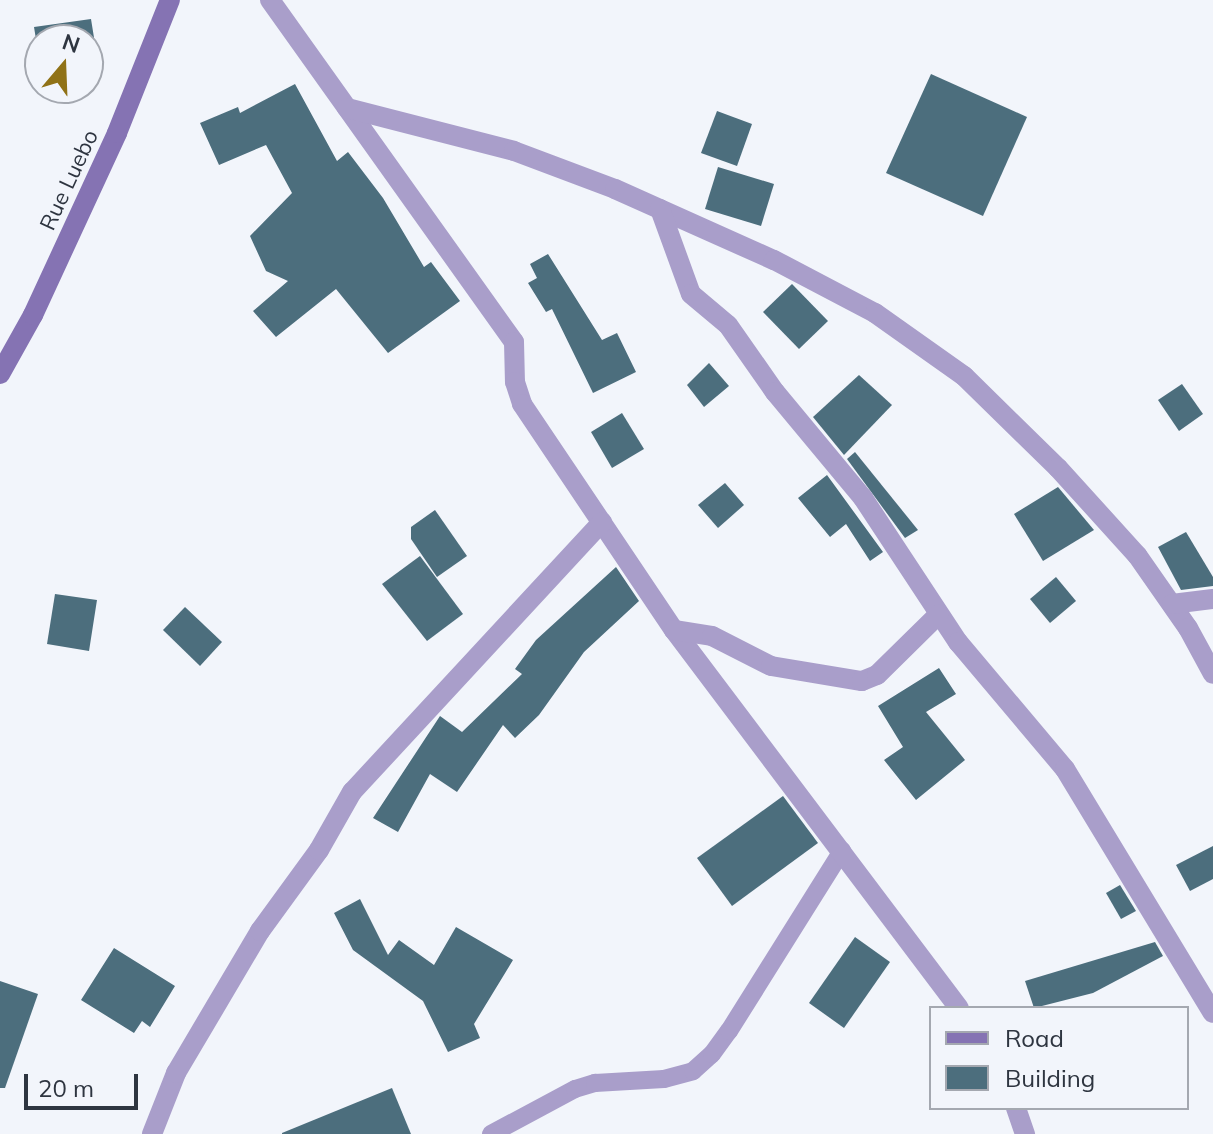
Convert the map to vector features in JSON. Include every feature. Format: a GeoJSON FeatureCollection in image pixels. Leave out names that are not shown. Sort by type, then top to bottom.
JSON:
{"type":"FeatureCollection","features":[{"type":"Feature","properties":{"kind":"street","name":"Rue Luebo"},"geometry":{"type":"LineString","coordinates":[[0,374],[33,315],[117,133],[170,0]]}},
{"type":"Feature","properties":{"kind":"street"},"geometry":{"type":"LineString","coordinates":[[270,0],[514,342],[515,382],[522,404],[674,630],[958,1006]]}},
{"type":"Feature","properties":{"kind":"street"},"geometry":{"type":"LineString","coordinates":[[347,108],[514,151],[660,209],[774,260],[875,313],[964,376],[1058,468],[1137,555],[1172,604],[1213,674]]}},
{"type":"Feature","properties":{"kind":"street"},"geometry":{"type":"LineString","coordinates":[[660,209],[691,294],[728,325],[775,392],[857,490],[904,556],[938,615],[1086,799],[1213,1013]]}},
{"type":"Feature","properties":{"kind":"street"},"geometry":{"type":"LineString","coordinates":[[152,1134],[176,1073],[260,931],[319,850],[352,792],[602,522]]}},
{"type":"Feature","properties":{"kind":"street"},"geometry":{"type":"LineString","coordinates":[[1172,604],[1213,599]]}},
{"type":"Feature","properties":{"kind":"street"},"geometry":{"type":"LineString","coordinates":[[674,630],[712,636],[771,666],[862,681],[877,675],[938,615]]}},
{"type":"Feature","properties":{"kind":"street"},"geometry":{"type":"LineString","coordinates":[[1017,1110],[1025,1134]]}},
{"type":"Feature","properties":{"kind":"lane"},"geometry":{"type":"LineString","coordinates":[[491,1134],[575,1089],[595,1083],[664,1079],[693,1071],[712,1054],[729,1031],[842,851]]}},
{"type":"Feature","properties":{"kind":"building"},"geometry":{"type":"Polygon","coordinates":[[[91,19],[92,24],[55,24],[91,19]]]}},
{"type":"Feature","properties":{"kind":"building"},"geometry":{"type":"Polygon","coordinates":[[[931,74],[1027,117],[983,216],[886,173],[931,74]]]}},
{"type":"Feature","properties":{"kind":"building"},"geometry":{"type":"Polygon","coordinates":[[[295,84],[337,161],[348,152],[383,198],[424,267],[431,262],[460,301],[388,353],[336,289],[276,337],[253,311],[288,281],[266,271],[250,236],[292,193],[266,145],[219,165],[200,123],[238,107],[240,113],[295,84]]]}},
{"type":"Feature","properties":{"kind":"building"},"geometry":{"type":"Polygon","coordinates":[[[717,111],[752,124],[737,166],[701,153],[717,111]]]}},
{"type":"Feature","properties":{"kind":"building"},"geometry":{"type":"Polygon","coordinates":[[[718,167],[774,184],[761,226],[705,209],[718,167]]]}},
{"type":"Feature","properties":{"kind":"building"},"geometry":{"type":"Polygon","coordinates":[[[548,254],[602,340],[617,333],[636,372],[593,393],[552,309],[546,312],[528,283],[537,278],[530,264],[548,254]]]}},
{"type":"Feature","properties":{"kind":"building"},"geometry":{"type":"Polygon","coordinates":[[[792,284],[828,321],[799,349],[763,312],[792,284]]]}},
{"type":"Feature","properties":{"kind":"building"},"geometry":{"type":"Polygon","coordinates":[[[709,363],[729,386],[704,407],[687,385],[709,363]]]}},
{"type":"Feature","properties":{"kind":"building"},"geometry":{"type":"Polygon","coordinates":[[[859,375],[892,405],[844,455],[813,417],[859,375]]]}},
{"type":"Feature","properties":{"kind":"building"},"geometry":{"type":"Polygon","coordinates":[[[1182,384],[1203,414],[1179,431],[1158,400],[1182,384]]]}},
{"type":"Feature","properties":{"kind":"building"},"geometry":{"type":"Polygon","coordinates":[[[622,413],[644,449],[612,468],[591,432],[622,413]]]}},
{"type":"Feature","properties":{"kind":"building"},"geometry":{"type":"Polygon","coordinates":[[[855,452],[918,530],[905,538],[847,459],[855,452]]]}},
{"type":"Feature","properties":{"kind":"building"},"geometry":{"type":"Polygon","coordinates":[[[827,475],[883,552],[870,561],[846,524],[830,537],[798,498],[827,475]]]}},
{"type":"Feature","properties":{"kind":"building"},"geometry":{"type":"Polygon","coordinates":[[[725,483],[744,505],[718,528],[698,505],[725,483]]]}},
{"type":"Feature","properties":{"kind":"building"},"geometry":{"type":"Polygon","coordinates":[[[1058,487],[1094,530],[1043,561],[1014,514],[1058,487]]]}},
{"type":"Feature","properties":{"kind":"building"},"geometry":{"type":"Polygon","coordinates":[[[435,510],[467,556],[437,577],[411,539],[411,527],[435,510]]]}},
{"type":"Feature","properties":{"kind":"building"},"geometry":{"type":"Polygon","coordinates":[[[1186,532],[1213,577],[1213,586],[1181,590],[1158,547],[1186,532]]]}},
{"type":"Feature","properties":{"kind":"building"},"geometry":{"type":"Polygon","coordinates":[[[420,556],[463,614],[427,641],[382,584],[420,556]]]}},
{"type":"Feature","properties":{"kind":"building"},"geometry":{"type":"Polygon","coordinates":[[[616,567],[639,601],[584,652],[539,715],[515,738],[503,725],[457,792],[430,774],[398,832],[373,818],[440,716],[462,732],[522,674],[515,669],[536,640],[616,567]]]}},
{"type":"Feature","properties":{"kind":"building"},"geometry":{"type":"Polygon","coordinates":[[[1056,577],[1076,601],[1050,623],[1030,599],[1056,577]]]}},
{"type":"Feature","properties":{"kind":"building"},"geometry":{"type":"Polygon","coordinates":[[[55,594],[97,600],[89,651],[47,644],[55,594]]]}},
{"type":"Feature","properties":{"kind":"building"},"geometry":{"type":"Polygon","coordinates":[[[185,607],[222,642],[200,666],[163,630],[185,607]]]}},
{"type":"Feature","properties":{"kind":"building"},"geometry":{"type":"Polygon","coordinates":[[[939,668],[956,694],[926,712],[965,760],[916,800],[884,760],[903,747],[878,706],[939,668]]]}},
{"type":"Feature","properties":{"kind":"building"},"geometry":{"type":"Polygon","coordinates":[[[783,796],[818,843],[732,906],[697,858],[783,796]]]}},
{"type":"Feature","properties":{"kind":"building"},"geometry":{"type":"Polygon","coordinates":[[[1213,846],[1213,879],[1190,891],[1176,865],[1213,846]]]}},
{"type":"Feature","properties":{"kind":"building"},"geometry":{"type":"Polygon","coordinates":[[[1120,885],[1136,911],[1121,919],[1106,893],[1120,885]]]}},
{"type":"Feature","properties":{"kind":"building"},"geometry":{"type":"Polygon","coordinates":[[[360,899],[388,955],[399,940],[434,965],[456,927],[513,960],[474,1024],[480,1038],[448,1052],[423,1001],[353,950],[334,913],[360,899]]]}},
{"type":"Feature","properties":{"kind":"building"},"geometry":{"type":"Polygon","coordinates":[[[855,937],[890,962],[844,1028],[809,1003],[855,937]]]}},
{"type":"Feature","properties":{"kind":"building"},"geometry":{"type":"Polygon","coordinates":[[[1155,942],[1163,956],[1093,993],[1042,1006],[1033,1006],[1025,981],[1155,942]]]}},
{"type":"Feature","properties":{"kind":"building"},"geometry":{"type":"Polygon","coordinates":[[[114,948],[175,986],[150,1027],[142,1021],[134,1033],[81,1000],[114,948]]]}},
{"type":"Feature","properties":{"kind":"building"},"geometry":{"type":"Polygon","coordinates":[[[0,981],[38,994],[5,1088],[0,1088],[0,981]]]}},
{"type":"Feature","properties":{"kind":"building"},"geometry":{"type":"Polygon","coordinates":[[[392,1088],[411,1134],[282,1134],[282,1133],[392,1088]]]}}]}
